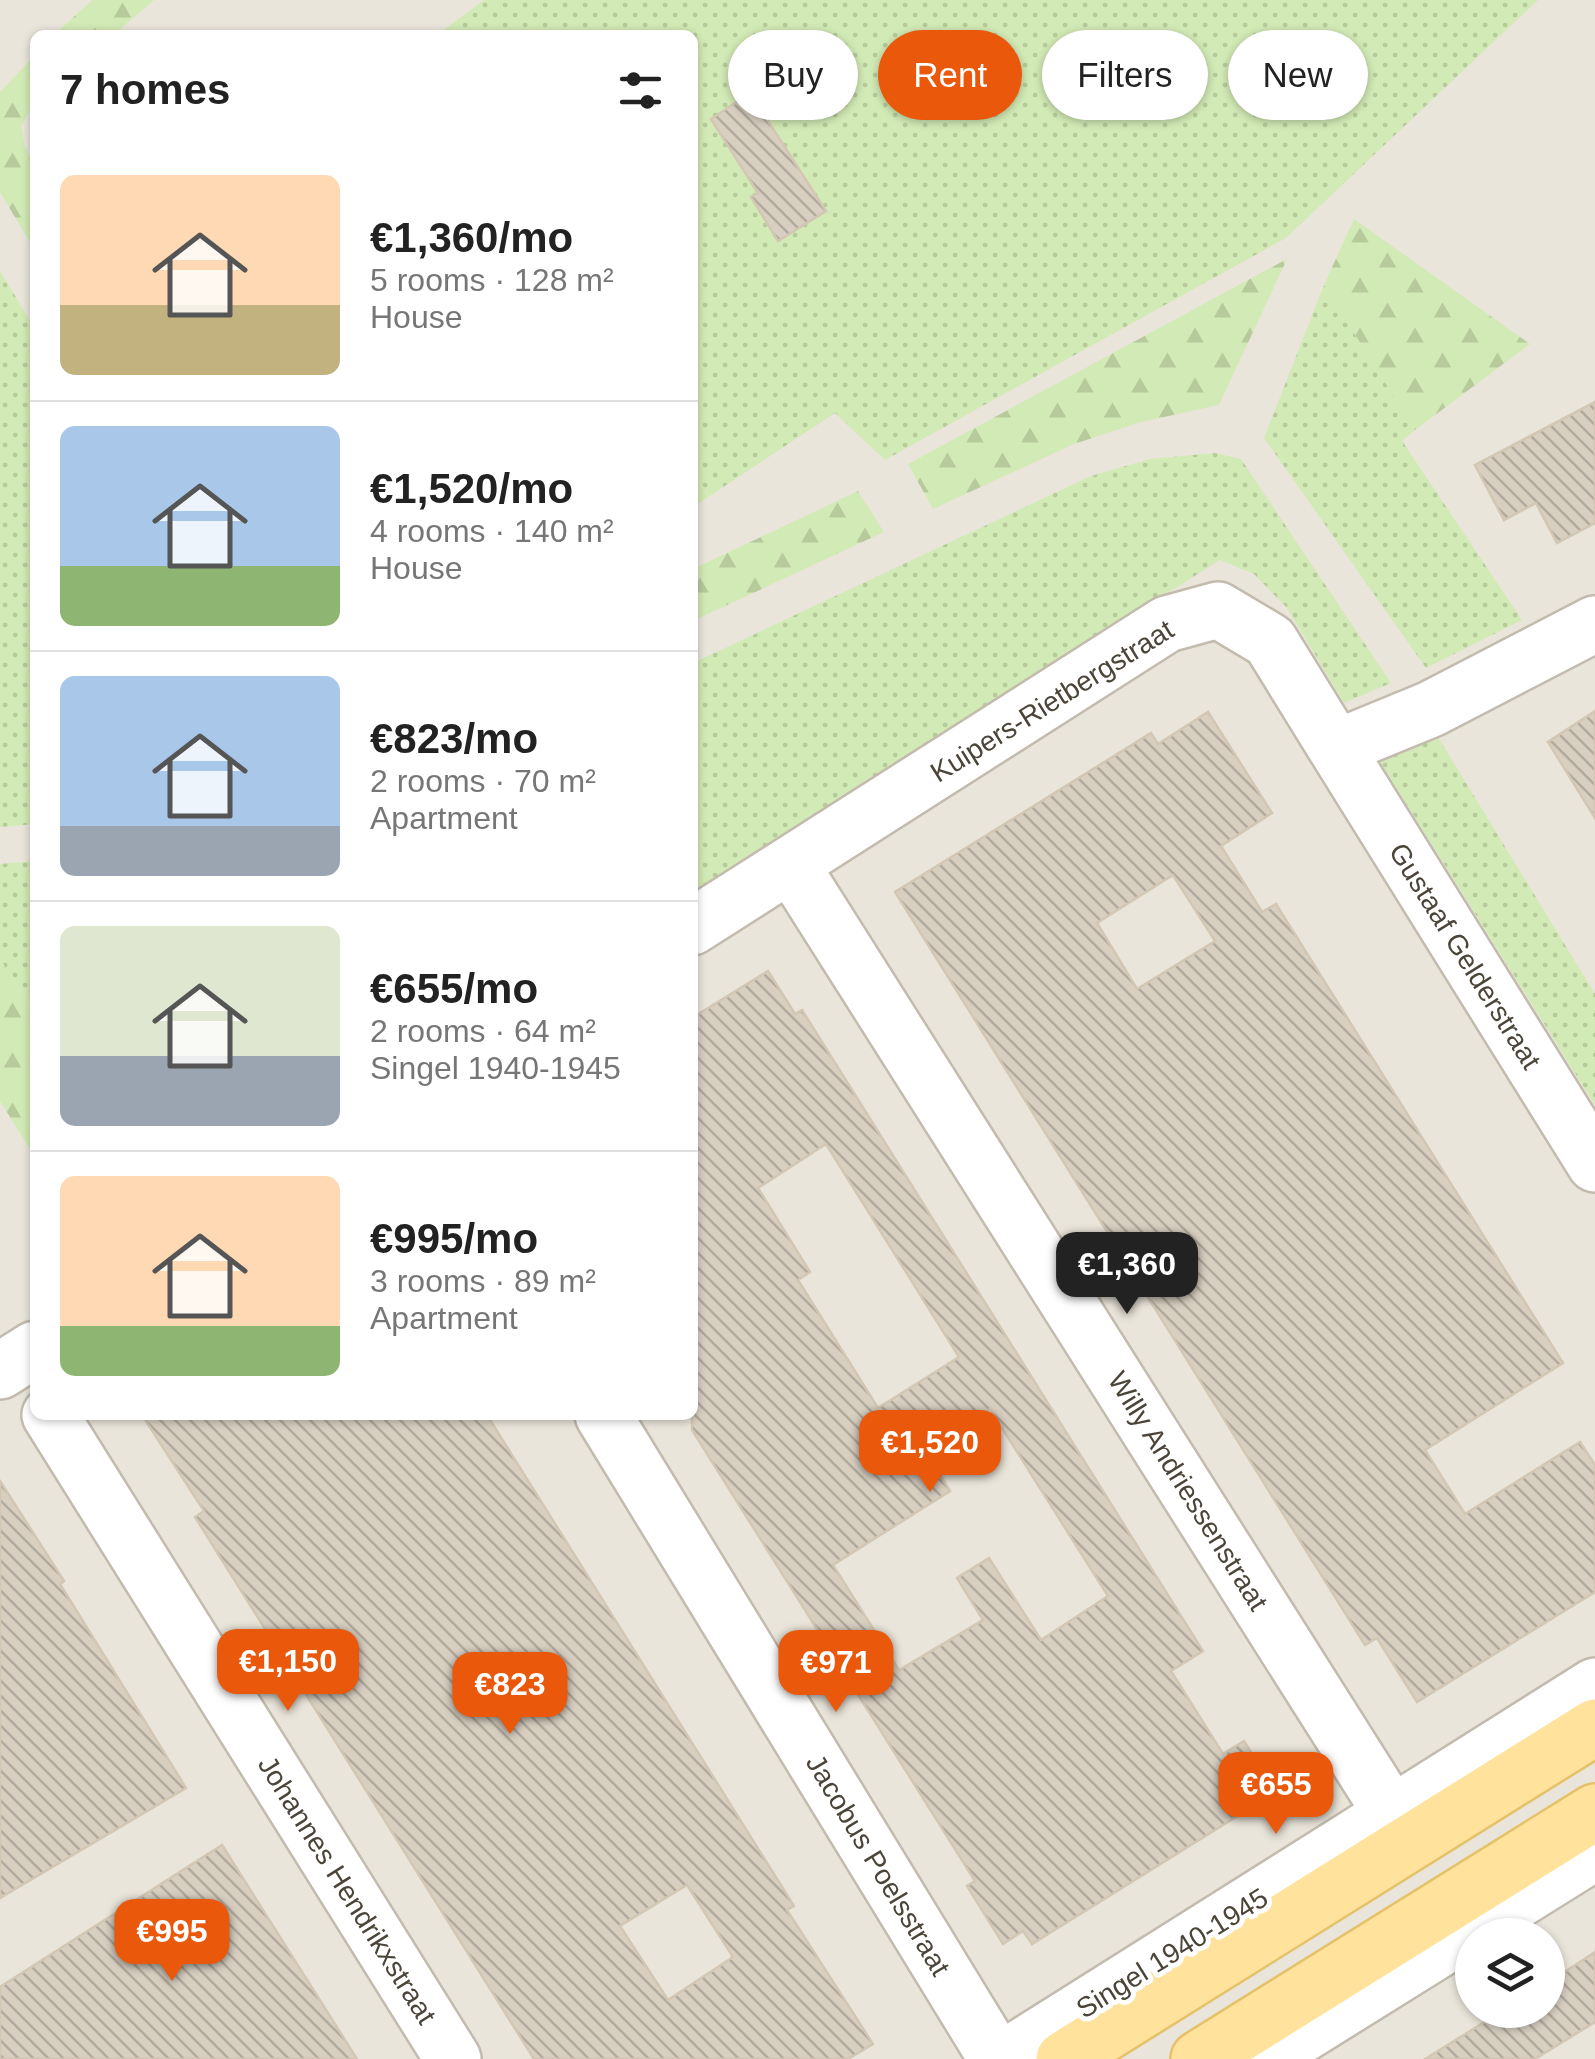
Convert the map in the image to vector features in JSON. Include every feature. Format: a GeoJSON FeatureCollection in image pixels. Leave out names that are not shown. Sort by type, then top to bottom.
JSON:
{"type":"FeatureCollection","features":[{"type":"Feature","properties":{"kind":"main road","name":"Singel 1940-1945"},"geometry":{"type":"LineString","coordinates":[[1064,2059],[1595,1726]]}},
{"type":"Feature","properties":{"kind":"main road"},"geometry":{"type":"LineString","coordinates":[[1199,2059],[1595,1812]]}},
{"type":"Feature","properties":{"kind":"street","name":"Kuipers-Rietbergstraat"},"geometry":{"type":"LineString","coordinates":[[698,923],[1167,624],[1218,610],[1270,641],[1336,748]]}},
{"type":"Feature","properties":{"kind":"street"},"geometry":{"type":"LineString","coordinates":[[1336,748],[1431,709],[1595,624]]}},
{"type":"Feature","properties":{"kind":"street","name":"Gustaaf Gelderstraat"},"geometry":{"type":"LineString","coordinates":[[1336,748],[1595,1164]]}},
{"type":"Feature","properties":{"kind":"street","name":"Willy Andriessenstraat"},"geometry":{"type":"LineString","coordinates":[[791,864],[1392,1814]]}},
{"type":"Feature","properties":{"kind":"street","name":"Johannes Hendrikxstraat"},"geometry":{"type":"LineString","coordinates":[[53,1420],[453,2059]]}},
{"type":"Feature","properties":{"kind":"street","name":"Jacobus Poelsstraat"},"geometry":{"type":"LineString","coordinates":[[607,1420],[1000,2059]]}},
{"type":"Feature","properties":{"kind":"street","name":"Singel 1940-1945"},"geometry":{"type":"LineString","coordinates":[[1000,2059],[1595,1686]]}},
{"type":"Feature","properties":{"kind":"street"},"geometry":{"type":"LineString","coordinates":[[1264,2059],[1595,1852]]}},
{"type":"Feature","properties":{"kind":"shaded area"},"geometry":{"type":"Polygon","coordinates":[[[0,0],[1595,0],[1595,2059],[0,2059],[0,0]]]}},
{"type":"Feature","properties":{"kind":"green space"},"geometry":{"type":"Polygon","coordinates":[[[92,0],[154,0],[119,30],[59,30],[92,0]]]}},
{"type":"Feature","properties":{"kind":"green space"},"geometry":{"type":"Polygon","coordinates":[[[484,0],[1538,0],[1286,238],[885,460],[835,413],[698,504],[698,30],[444,30],[484,0]]]}},
{"type":"Feature","properties":{"kind":"green space"},"geometry":{"type":"Polygon","coordinates":[[[30,60],[30,111],[21,126],[30,156],[30,243],[0,192],[0,92],[30,60]]]}},
{"type":"Feature","properties":{"kind":"green space"},"geometry":{"type":"Polygon","coordinates":[[[1354,219],[1530,344],[1415,430],[1324,285],[1354,219]]]}},
{"type":"Feature","properties":{"kind":"green space"},"geometry":{"type":"Polygon","coordinates":[[[1287,259],[1219,405],[1141,422],[1074,444],[933,509],[908,464],[1287,259]]]}},
{"type":"Feature","properties":{"kind":"green space"},"geometry":{"type":"Polygon","coordinates":[[[0,271],[30,321],[30,824],[0,827],[0,271]]]}},
{"type":"Feature","properties":{"kind":"green space"},"geometry":{"type":"Polygon","coordinates":[[[1324,285],[1415,430],[1402,441],[1522,620],[1426,668],[1264,438],[1324,285]]]}},
{"type":"Feature","properties":{"kind":"green space"},"geometry":{"type":"Polygon","coordinates":[[[1215,453],[1241,459],[1391,683],[1344,703],[1287,608],[1254,574],[1220,560],[698,889],[698,661],[1091,476],[1150,459],[1215,453]]]}},
{"type":"Feature","properties":{"kind":"green space"},"geometry":{"type":"Polygon","coordinates":[[[858,491],[884,532],[698,619],[698,567],[858,491]]]}},
{"type":"Feature","properties":{"kind":"green space"},"geometry":{"type":"Polygon","coordinates":[[[1430,724],[1595,994],[1595,1105],[1369,744],[1430,724]]]}},
{"type":"Feature","properties":{"kind":"green space"},"geometry":{"type":"Polygon","coordinates":[[[30,861],[30,1006],[0,959],[0,864],[30,861]]]}},
{"type":"Feature","properties":{"kind":"green space"},"geometry":{"type":"Polygon","coordinates":[[[0,959],[30,1006],[30,1149],[0,1101],[0,959]]]}},
{"type":"Feature","properties":{"kind":"building"},"geometry":{"type":"Polygon","coordinates":[[[728,108],[728,120],[767,120],[826,211],[778,241],[751,197],[758,193],[711,119],[728,108]]]}},
{"type":"Feature","properties":{"kind":"building"},"geometry":{"type":"Polygon","coordinates":[[[1595,402],[1595,523],[1557,543],[1536,503],[1504,520],[1475,465],[1595,402]]]}},
{"type":"Feature","properties":{"kind":"building"},"geometry":{"type":"Polygon","coordinates":[[[1595,711],[1595,818],[1548,742],[1595,711]]]}},
{"type":"Feature","properties":{"kind":"building"},"geometry":{"type":"Polygon","coordinates":[[[1208,712],[1272,813],[1221,846],[1262,912],[1276,904],[1563,1363],[1425,1450],[1465,1514],[1580,1442],[1595,1465],[1595,1592],[1417,1702],[1377,1638],[1365,1645],[895,892],[1151,733],[1158,744],[1208,712]],[[1173,875],[1097,923],[1137,989],[1215,941],[1173,875]]]}},
{"type":"Feature","properties":{"kind":"building"},"geometry":{"type":"Polygon","coordinates":[[[768,971],[795,1014],[802,1010],[1203,1651],[1171,1671],[1223,1754],[1244,1741],[1276,1792],[1032,1944],[1023,1931],[1003,1944],[967,1886],[975,1881],[692,1430],[692,1420],[698,1420],[698,1014],[768,971]],[[826,1144],[758,1188],[810,1272],[798,1280],[878,1408],[959,1357],[826,1144]],[[990,1409],[925,1450],[950,1491],[833,1565],[899,1670],[983,1620],[957,1578],[989,1558],[1041,1640],[1108,1596],[990,1409]]]}},
{"type":"Feature","properties":{"kind":"building"},"geometry":{"type":"Polygon","coordinates":[[[145,1420],[490,1420],[794,1906],[787,1910],[873,2044],[848,2059],[534,2059],[195,1517],[204,1511],[145,1420]],[[687,1885],[620,1926],[668,2000],[733,1957],[687,1885]]]}},
{"type":"Feature","properties":{"kind":"building"},"geometry":{"type":"Polygon","coordinates":[[[0,1481],[186,1788],[0,1898],[0,1481]]]}},
{"type":"Feature","properties":{"kind":"building"},"geometry":{"type":"Polygon","coordinates":[[[222,1845],[357,2059],[0,2059],[0,1987],[222,1845]]]}},
{"type":"Feature","properties":{"kind":"building"},"geometry":{"type":"Polygon","coordinates":[[[1595,1952],[1595,2022],[1535,2059],[1425,2059],[1475,2028],[1565,2028],[1565,1972],[1595,1952]]]}}]}
